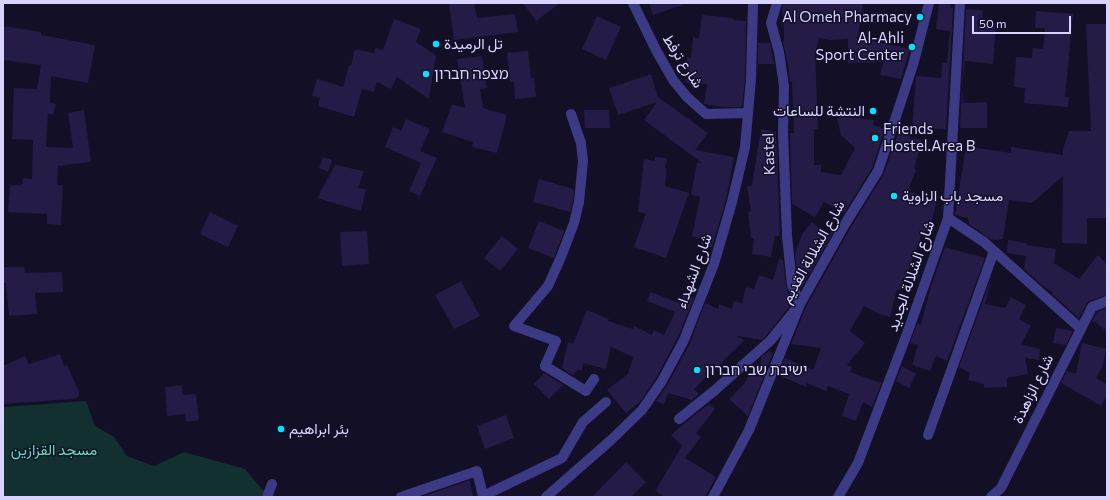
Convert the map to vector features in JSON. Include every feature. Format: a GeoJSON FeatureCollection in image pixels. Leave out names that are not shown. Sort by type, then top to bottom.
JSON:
{"type":"FeatureCollection","features":[{"type":"Feature","properties":{"kind":"street","name":"شارع ترفط"},"geometry":{"type":"LineString","coordinates":[[633,3],[656,50],[673,80],[687,97],[706,114],[748,113]]}},
{"type":"Feature","properties":{"kind":"street","name":"شارع الشهداء"},"geometry":{"type":"LineString","coordinates":[[546,497],[642,410],[662,381],[684,340],[714,264],[732,202],[745,147],[751,79],[753,3]]}},
{"type":"Feature","properties":{"kind":"street","name":"Kastel"},"geometry":{"type":"LineString","coordinates":[[777,3],[771,23],[779,52],[784,86],[783,132],[787,236],[792,285],[800,304]]}},
{"type":"Feature","properties":{"kind":"street","name":"شارع الشلالة القديم"},"geometry":{"type":"LineString","coordinates":[[713,497],[749,430],[800,304],[845,224],[878,171],[913,65],[929,3]]}},
{"type":"Feature","properties":{"kind":"street","name":"شارع الشلالة الجديد"},"geometry":{"type":"LineString","coordinates":[[838,497],[858,462],[908,331],[948,218],[960,3]]}},
{"type":"Feature","properties":{"kind":"street"},"geometry":{"type":"LineString","coordinates":[[570,114],[581,143],[583,161],[579,202],[576,216],[561,257],[548,286],[514,326],[556,341],[545,366],[586,391],[594,379]]}},
{"type":"Feature","properties":{"kind":"street"},"geometry":{"type":"LineString","coordinates":[[948,218],[984,242],[1080,328]]}},
{"type":"Feature","properties":{"kind":"street"},"geometry":{"type":"LineString","coordinates":[[928,435],[994,251]]}},
{"type":"Feature","properties":{"kind":"street","name":"شارع الزاهدة"},"geometry":{"type":"LineString","coordinates":[[991,497],[1001,488],[1080,328],[1092,307],[1107,301]]}},
{"type":"Feature","properties":{"kind":"street"},"geometry":{"type":"LineString","coordinates":[[679,419],[714,391],[771,340],[800,304]]}},
{"type":"Feature","properties":{"kind":"street"},"geometry":{"type":"LineString","coordinates":[[401,497],[477,471],[483,496],[562,458],[583,422],[606,402]]}},
{"type":"Feature","properties":{"kind":"street"},"geometry":{"type":"LineString","coordinates":[[266,497],[272,484]]}},
{"type":"Feature","properties":{"kind":"green space","name":"مسجد القزازين"},"geometry":{"type":"Polygon","coordinates":[[[86,401],[95,426],[114,437],[127,456],[154,466],[184,452],[245,469],[267,495],[267,497],[3,497],[3,407],[86,401]]]}},
{"type":"Feature","properties":{"kind":"building"},"geometry":{"type":"Polygon","coordinates":[[[449,3],[474,3],[477,18],[515,14],[518,32],[454,40],[449,3]]]}},
{"type":"Feature","properties":{"kind":"building"},"geometry":{"type":"Polygon","coordinates":[[[523,3],[560,3],[536,21],[523,3]]]}},
{"type":"Feature","properties":{"kind":"building"},"geometry":{"type":"Polygon","coordinates":[[[649,3],[682,3],[682,5],[653,15],[649,3]]]}},
{"type":"Feature","properties":{"kind":"building"},"geometry":{"type":"Polygon","coordinates":[[[783,3],[863,3],[857,42],[873,41],[910,49],[901,79],[880,75],[883,62],[848,63],[848,39],[831,40],[819,38],[815,54],[818,129],[814,129],[814,165],[821,165],[821,172],[841,175],[855,148],[841,135],[837,118],[850,114],[851,117],[874,120],[873,125],[885,129],[872,168],[844,213],[824,202],[815,217],[792,204],[790,133],[794,133],[792,82],[790,81],[783,42],[783,3]]]}},
{"type":"Feature","properties":{"kind":"building"},"geometry":{"type":"Polygon","coordinates":[[[939,3],[951,3],[950,8],[953,8],[946,129],[912,129],[916,76],[941,78],[942,63],[947,63],[950,31],[936,29],[939,3]]]}},
{"type":"Feature","properties":{"kind":"building"},"geometry":{"type":"Polygon","coordinates":[[[966,9],[983,10],[982,22],[996,23],[993,64],[965,61],[962,89],[963,103],[987,102],[987,128],[960,128],[966,9]]]}},
{"type":"Feature","properties":{"kind":"building"},"geometry":{"type":"Polygon","coordinates":[[[1036,11],[1073,14],[1065,97],[1069,97],[1068,107],[1024,103],[1025,88],[1014,87],[1016,57],[1032,58],[1033,48],[1043,49],[1045,28],[1035,28],[1036,11]]]}},
{"type":"Feature","properties":{"kind":"building"},"geometry":{"type":"Polygon","coordinates":[[[702,15],[733,18],[733,20],[746,21],[745,79],[742,107],[723,107],[705,104],[707,84],[686,83],[687,57],[691,58],[693,37],[699,38],[702,15]]]}},
{"type":"Feature","properties":{"kind":"building"},"geometry":{"type":"Polygon","coordinates":[[[597,16],[621,27],[606,60],[582,49],[597,16]]]}},
{"type":"Feature","properties":{"kind":"building"},"geometry":{"type":"Polygon","coordinates":[[[394,19],[421,29],[416,42],[436,55],[429,99],[397,77],[391,89],[377,82],[374,92],[362,89],[354,117],[318,106],[320,98],[312,96],[317,79],[343,87],[349,65],[351,66],[355,49],[374,53],[375,48],[383,50],[394,19]]]}},
{"type":"Feature","properties":{"kind":"building"},"geometry":{"type":"Polygon","coordinates":[[[1086,24],[1107,24],[1107,218],[1087,218],[1087,244],[1062,243],[1063,176],[1032,203],[1009,200],[1003,239],[990,239],[969,224],[968,218],[955,215],[966,146],[1011,153],[1011,147],[1063,155],[1063,149],[1069,131],[1091,131],[1086,24]]]}},
{"type":"Feature","properties":{"kind":"building"},"geometry":{"type":"Polygon","coordinates":[[[3,26],[41,32],[41,35],[95,45],[88,83],[51,76],[50,103],[56,104],[53,115],[48,114],[46,147],[73,148],[68,113],[84,110],[91,162],[58,166],[57,185],[63,185],[61,225],[47,224],[47,214],[8,212],[10,185],[22,185],[23,178],[32,179],[33,140],[12,139],[14,88],[37,89],[41,65],[3,60],[3,26]]]}},
{"type":"Feature","properties":{"kind":"building"},"geometry":{"type":"Polygon","coordinates":[[[758,43],[770,43],[774,64],[758,64],[758,43]]]}},
{"type":"Feature","properties":{"kind":"building"},"geometry":{"type":"Polygon","coordinates":[[[528,51],[531,78],[534,78],[536,97],[515,99],[514,82],[510,82],[507,53],[528,51]]]}},
{"type":"Feature","properties":{"kind":"building"},"geometry":{"type":"Polygon","coordinates":[[[482,56],[487,88],[480,89],[483,108],[507,115],[497,153],[472,147],[473,142],[442,132],[452,104],[465,108],[457,59],[482,56]]]}},
{"type":"Feature","properties":{"kind":"building"},"geometry":{"type":"Polygon","coordinates":[[[651,74],[658,97],[708,133],[695,150],[734,157],[726,200],[712,247],[701,245],[702,239],[692,236],[700,197],[691,194],[697,162],[702,163],[644,120],[657,102],[618,115],[609,88],[651,74]]]}},
{"type":"Feature","properties":{"kind":"building"},"geometry":{"type":"Polygon","coordinates":[[[584,110],[609,110],[610,128],[585,128],[584,110]]]}},
{"type":"Feature","properties":{"kind":"building"},"geometry":{"type":"Polygon","coordinates":[[[406,119],[430,129],[420,151],[437,158],[420,196],[409,191],[421,163],[385,147],[393,127],[401,131],[406,119]]]}},
{"type":"Feature","properties":{"kind":"building"},"geometry":{"type":"Polygon","coordinates":[[[761,129],[776,132],[780,236],[775,236],[771,257],[752,254],[754,238],[751,238],[748,212],[751,211],[747,186],[752,186],[761,129]]]}},
{"type":"Feature","properties":{"kind":"building"},"geometry":{"type":"Polygon","coordinates":[[[898,133],[910,136],[910,138],[922,140],[914,169],[916,170],[909,188],[911,189],[910,192],[937,200],[929,230],[926,230],[925,234],[922,233],[901,290],[897,289],[890,317],[879,314],[864,306],[850,331],[865,343],[847,365],[852,367],[850,372],[881,383],[882,382],[872,407],[863,402],[856,421],[842,416],[849,394],[828,386],[826,391],[807,383],[806,387],[778,375],[785,358],[813,370],[821,348],[791,344],[806,307],[851,227],[884,174],[898,133]]]}},
{"type":"Feature","properties":{"kind":"building"},"geometry":{"type":"Polygon","coordinates":[[[323,157],[332,160],[328,172],[319,168],[323,157]]]}},
{"type":"Feature","properties":{"kind":"building"},"geometry":{"type":"Polygon","coordinates":[[[655,157],[667,158],[665,168],[667,169],[665,186],[689,193],[666,258],[634,247],[646,213],[638,212],[644,159],[655,161],[655,157]]]}},
{"type":"Feature","properties":{"kind":"building"},"geometry":{"type":"Polygon","coordinates":[[[335,165],[364,171],[358,188],[366,189],[361,211],[317,198],[335,165]]]}},
{"type":"Feature","properties":{"kind":"building"},"geometry":{"type":"Polygon","coordinates":[[[539,179],[574,189],[570,212],[533,202],[539,179]]]}},
{"type":"Feature","properties":{"kind":"building"},"geometry":{"type":"Polygon","coordinates":[[[210,212],[238,226],[228,247],[200,234],[210,212]]]}},
{"type":"Feature","properties":{"kind":"building"},"geometry":{"type":"Polygon","coordinates":[[[539,221],[564,231],[554,258],[528,248],[539,221]]]}},
{"type":"Feature","properties":{"kind":"building"},"geometry":{"type":"Polygon","coordinates":[[[812,222],[828,236],[836,227],[801,289],[798,283],[795,254],[802,234],[812,222]]]}},
{"type":"Feature","properties":{"kind":"building"},"geometry":{"type":"Polygon","coordinates":[[[367,231],[369,264],[342,266],[340,232],[367,231]]]}},
{"type":"Feature","properties":{"kind":"building"},"geometry":{"type":"Polygon","coordinates":[[[502,236],[518,249],[500,271],[484,258],[502,236]]]}},
{"type":"Feature","properties":{"kind":"building"},"geometry":{"type":"Polygon","coordinates":[[[1008,240],[1027,243],[1026,245],[1056,249],[1054,263],[1079,279],[1098,255],[1107,264],[1107,295],[1089,301],[1079,318],[1052,294],[1053,292],[1044,287],[1024,269],[1026,256],[1007,253],[1008,240]]]}},
{"type":"Feature","properties":{"kind":"building"},"geometry":{"type":"Polygon","coordinates":[[[945,247],[985,258],[947,361],[936,356],[930,371],[912,365],[918,345],[910,343],[917,324],[921,325],[931,286],[945,247]]]}},
{"type":"Feature","properties":{"kind":"building"},"geometry":{"type":"Polygon","coordinates":[[[779,259],[783,260],[786,286],[792,303],[766,336],[762,340],[737,336],[745,340],[694,389],[699,394],[692,400],[668,393],[664,404],[656,401],[668,384],[690,343],[705,303],[718,309],[719,304],[732,309],[734,301],[742,303],[746,287],[754,289],[759,275],[773,280],[779,259]]]}},
{"type":"Feature","properties":{"kind":"building"},"geometry":{"type":"Polygon","coordinates":[[[3,267],[24,267],[25,273],[62,272],[63,292],[35,293],[37,314],[9,316],[3,267]]]}},
{"type":"Feature","properties":{"kind":"building"},"geometry":{"type":"Polygon","coordinates":[[[992,276],[985,304],[1005,308],[1011,297],[1026,305],[1019,319],[1031,326],[1021,344],[1040,349],[1039,360],[1025,358],[1028,374],[1007,378],[1007,387],[984,388],[984,384],[968,380],[970,373],[959,367],[992,276]]]}},
{"type":"Feature","properties":{"kind":"building"},"geometry":{"type":"Polygon","coordinates":[[[461,281],[480,316],[454,329],[435,295],[461,281]]]}},
{"type":"Feature","properties":{"kind":"building"},"geometry":{"type":"Polygon","coordinates":[[[651,292],[679,303],[684,293],[694,298],[678,337],[656,378],[640,402],[626,413],[607,390],[628,374],[633,357],[611,347],[606,369],[583,363],[582,370],[578,370],[572,375],[562,368],[568,342],[573,344],[587,310],[609,319],[608,321],[633,329],[634,326],[652,335],[654,330],[664,335],[675,312],[647,301],[651,292]]]}},
{"type":"Feature","properties":{"kind":"building"},"geometry":{"type":"Polygon","coordinates":[[[1107,308],[1107,332],[1094,321],[1091,324],[1097,312],[1107,308]]]}},
{"type":"Feature","properties":{"kind":"building"},"geometry":{"type":"Polygon","coordinates":[[[1056,328],[1073,331],[1066,345],[1053,343],[1056,328]]]}},
{"type":"Feature","properties":{"kind":"building"},"geometry":{"type":"Polygon","coordinates":[[[1082,343],[1106,349],[1102,368],[1096,378],[1107,384],[1107,395],[1101,406],[1061,383],[1067,371],[1076,374],[1082,343]]]}},
{"type":"Feature","properties":{"kind":"building"},"geometry":{"type":"Polygon","coordinates":[[[769,351],[773,353],[748,416],[729,399],[744,384],[750,373],[759,377],[761,357],[769,351]]]}},
{"type":"Feature","properties":{"kind":"building"},"geometry":{"type":"Polygon","coordinates":[[[60,354],[64,366],[67,365],[79,392],[79,396],[73,399],[3,404],[3,366],[25,356],[29,364],[60,354]]]}},
{"type":"Feature","properties":{"kind":"building"},"geometry":{"type":"Polygon","coordinates":[[[902,366],[916,374],[909,388],[896,381],[902,366]]]}},
{"type":"Feature","properties":{"kind":"building"},"geometry":{"type":"Polygon","coordinates":[[[544,373],[563,385],[549,399],[534,384],[544,373]]]}},
{"type":"Feature","properties":{"kind":"building"},"geometry":{"type":"Polygon","coordinates":[[[182,385],[183,395],[196,394],[199,420],[186,422],[185,414],[167,416],[165,387],[182,385]]]}},
{"type":"Feature","properties":{"kind":"building"},"geometry":{"type":"Polygon","coordinates":[[[709,404],[715,409],[696,433],[701,437],[685,458],[716,477],[705,497],[665,497],[655,491],[682,446],[671,435],[709,404]]]}},
{"type":"Feature","properties":{"kind":"building"},"geometry":{"type":"Polygon","coordinates":[[[506,415],[514,438],[485,449],[477,426],[506,415]]]}},
{"type":"Feature","properties":{"kind":"building"},"geometry":{"type":"Polygon","coordinates":[[[626,462],[646,482],[631,497],[592,497],[626,462]]]}},
{"type":"Feature","properties":{"kind":"building"},"geometry":{"type":"Polygon","coordinates":[[[470,480],[473,497],[421,497],[470,480]]]}},
{"type":"Feature","properties":{"kind":"place","name":"Al Omeh Pharmacy"},"geometry":{"type":"Point","coordinates":[920,17]}},
{"type":"Feature","properties":{"kind":"place","name":"تل الرميدة"},"geometry":{"type":"Point","coordinates":[436,44]}},
{"type":"Feature","properties":{"kind":"place","name":"Al-Ahli Sport Center"},"geometry":{"type":"Point","coordinates":[912,47]}},
{"type":"Feature","properties":{"kind":"place","name":"מצפה חברון"},"geometry":{"type":"Point","coordinates":[426,74]}},
{"type":"Feature","properties":{"kind":"place","name":"النتشة للساعات"},"geometry":{"type":"Point","coordinates":[873,111]}},
{"type":"Feature","properties":{"kind":"place","name":"Friends Hostel.Area B"},"geometry":{"type":"Point","coordinates":[875,138]}},
{"type":"Feature","properties":{"kind":"place","name":"مسجد باب الزاوية"},"geometry":{"type":"Point","coordinates":[894,196]}},
{"type":"Feature","properties":{"kind":"place","name":"ישיבת שבי חברון"},"geometry":{"type":"Point","coordinates":[697,370]}},
{"type":"Feature","properties":{"kind":"place","name":"بئر ابراهيم"},"geometry":{"type":"Point","coordinates":[281,429]}}]}
